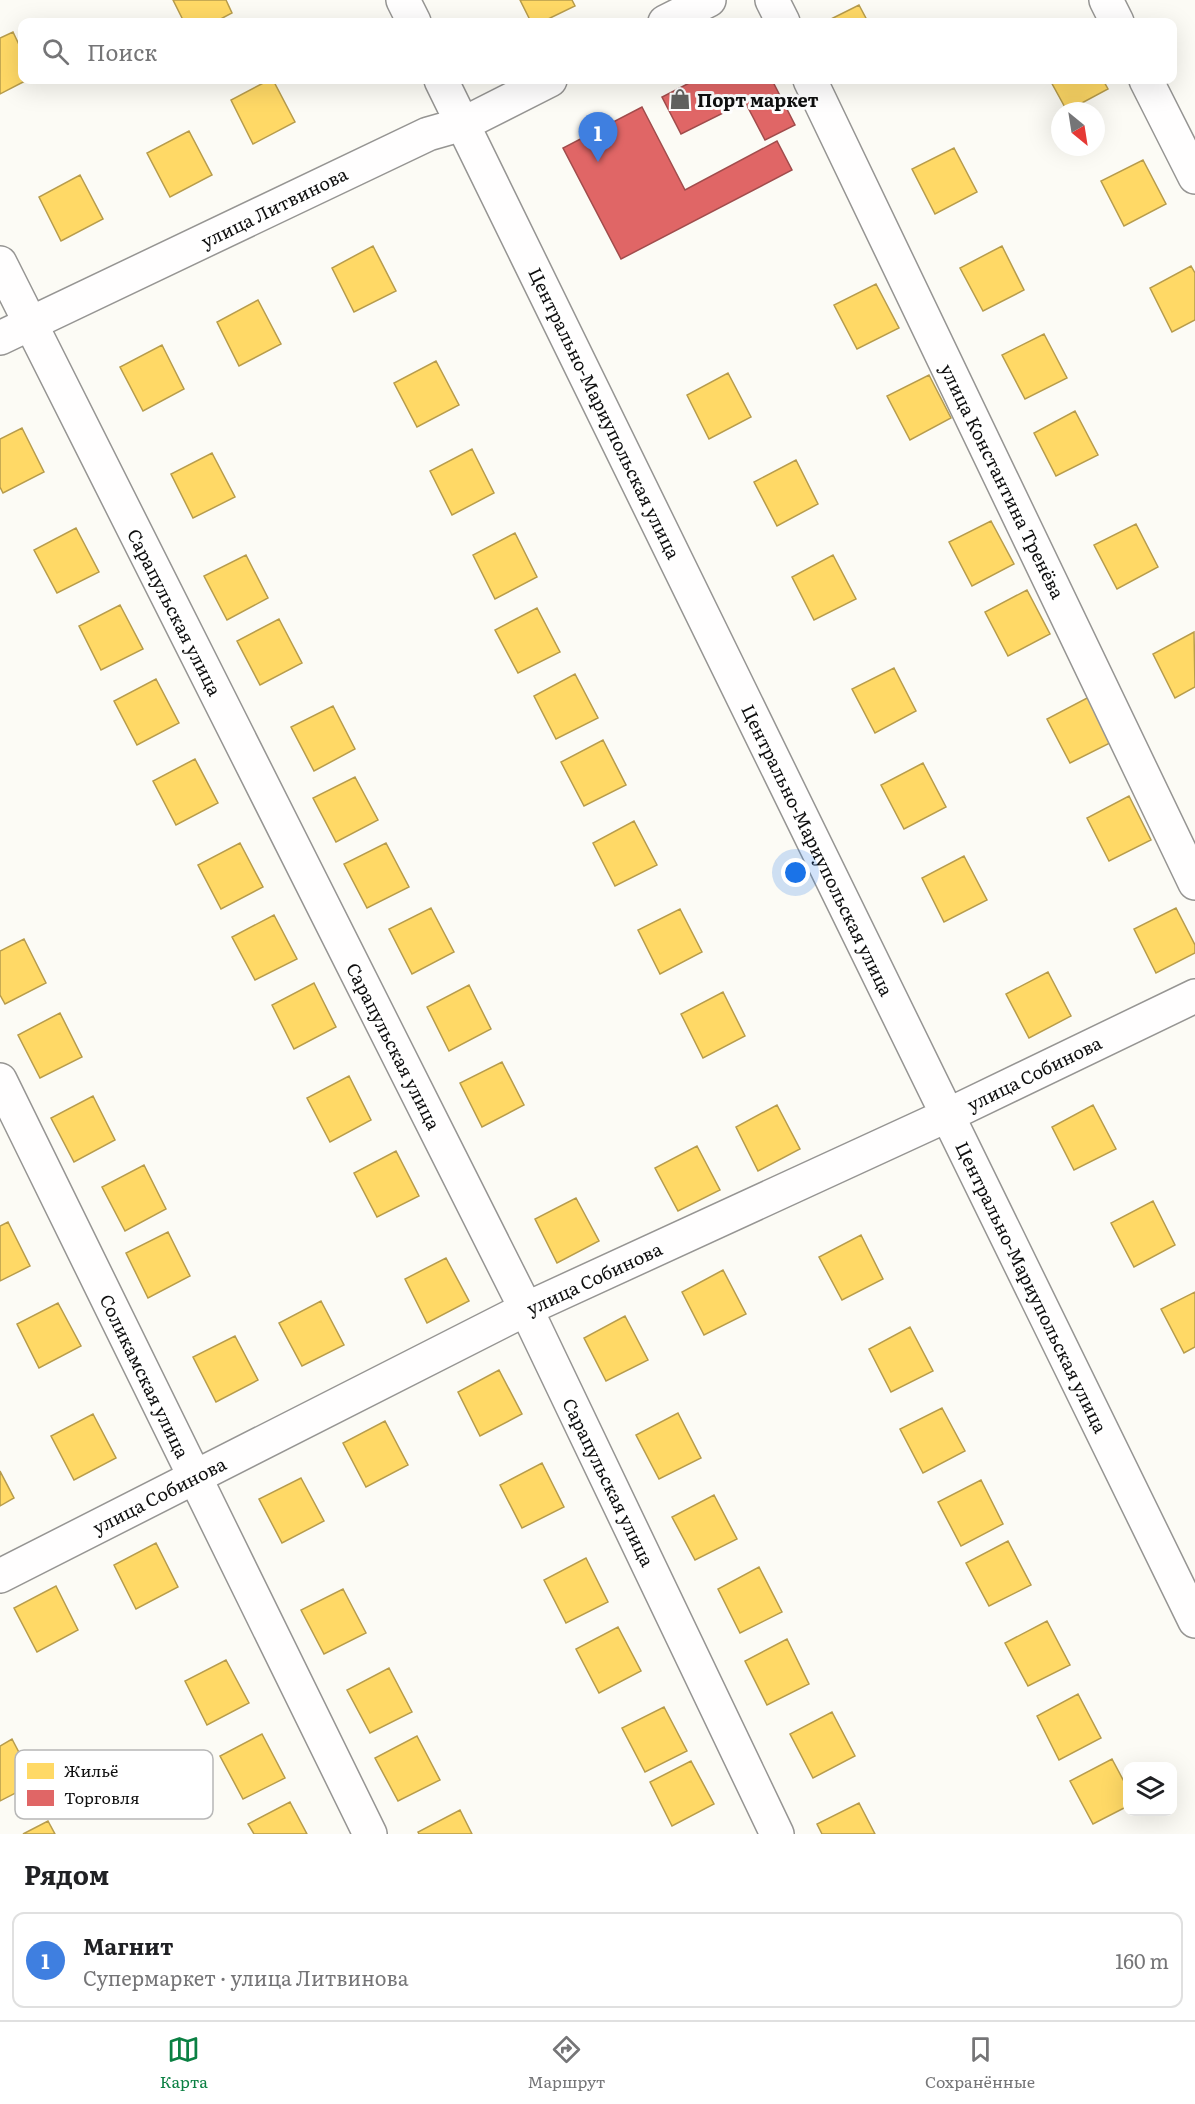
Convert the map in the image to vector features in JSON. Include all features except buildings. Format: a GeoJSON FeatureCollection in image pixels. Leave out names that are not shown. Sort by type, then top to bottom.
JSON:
{"type":"FeatureCollection","features":[{"type":"Feature","properties":{"kind":"street"},"geometry":{"type":"LineString","coordinates":[[403,0],[412,18]]}},
{"type":"Feature","properties":{"kind":"street"},"geometry":{"type":"LineString","coordinates":[[673,18],[709,0]]}},
{"type":"Feature","properties":{"kind":"street"},"geometry":{"type":"LineString","coordinates":[[772,0],[781,18]]}},
{"type":"Feature","properties":{"kind":"street"},"geometry":{"type":"LineString","coordinates":[[1106,0],[1115,18]]}},
{"type":"Feature","properties":{"kind":"street","name":"Центрально-Мариупольская улица"},"geometry":{"type":"LineString","coordinates":[[443,84],[1195,1621]]}},
{"type":"Feature","properties":{"kind":"street","name":"улица Литвинова"},"geometry":{"type":"LineString","coordinates":[[0,339],[428,134],[463,124],[542,84]]}},
{"type":"Feature","properties":{"kind":"street","name":"улица Константина Тренёва"},"geometry":{"type":"LineString","coordinates":[[812,84],[1195,883]]}},
{"type":"Feature","properties":{"kind":"street"},"geometry":{"type":"LineString","coordinates":[[1148,84],[1195,177]]}},
{"type":"Feature","properties":{"kind":"street","name":"Сарапульская улица"},"geometry":{"type":"LineString","coordinates":[[0,263],[526,1309],[777,1834]]}},
{"type":"Feature","properties":{"kind":"street","name":"улица Собинова"},"geometry":{"type":"LineString","coordinates":[[0,1576],[526,1309],[948,1115],[1195,996]]}},
{"type":"Feature","properties":{"kind":"street","name":"Соликамская улица"},"geometry":{"type":"LineString","coordinates":[[0,1080],[370,1834]]}},
{"type":"Feature","properties":{"kind":"place","name":"Порт маркет"},"geometry":{"type":"Point","coordinates":[680,99]}},
{"type":"Feature","properties":{"kind":"place","name":"Магнит"},"geometry":{"type":"Point","coordinates":[598,162]}}]}
